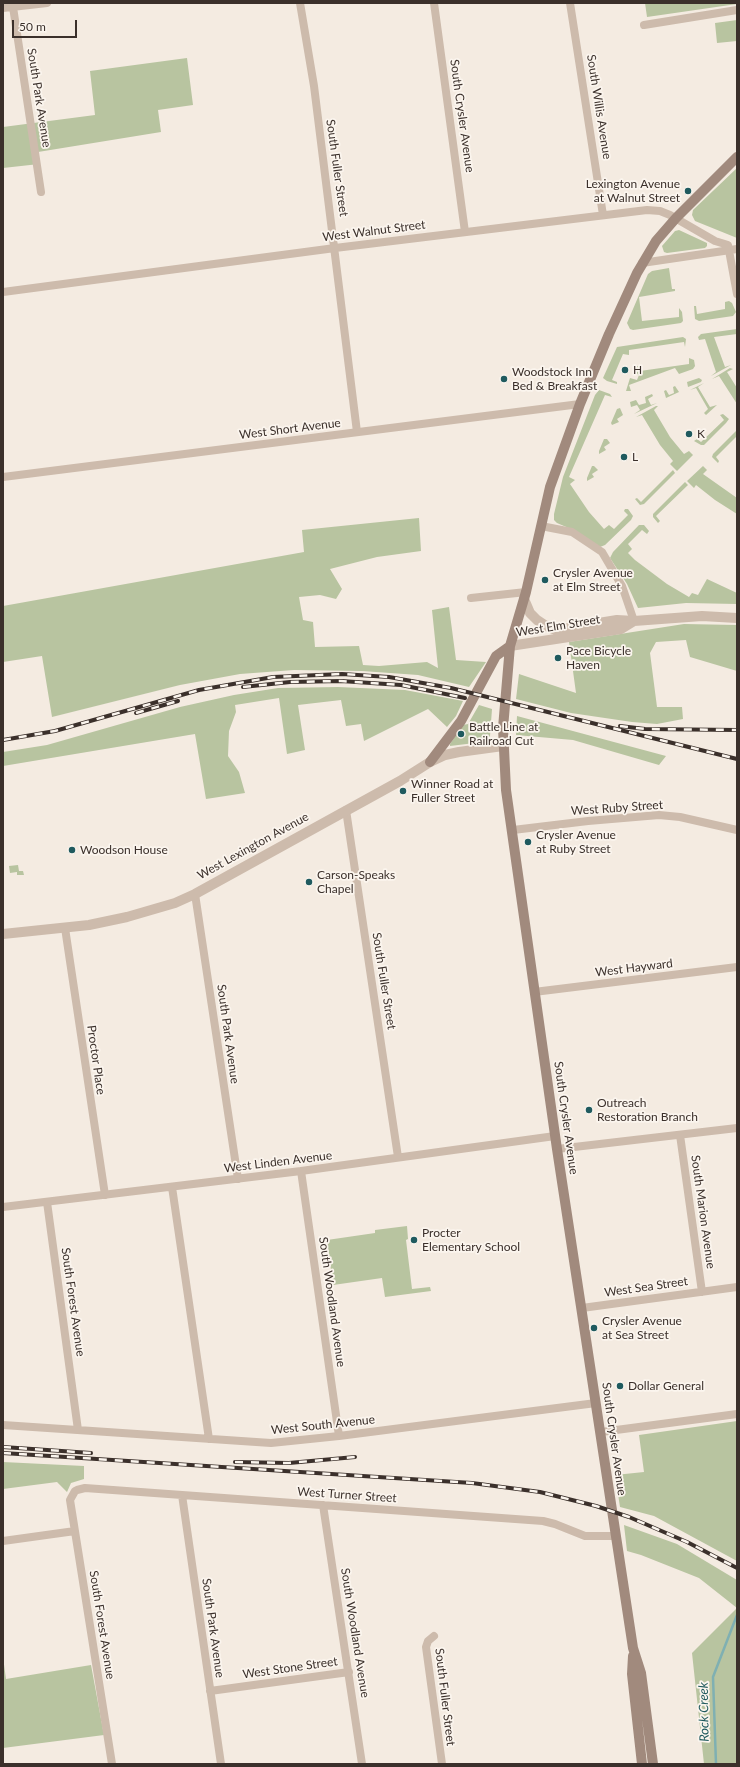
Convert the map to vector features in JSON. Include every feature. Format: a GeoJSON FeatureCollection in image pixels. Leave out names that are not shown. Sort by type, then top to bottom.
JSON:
{"type":"FeatureCollection","features":[{"type":"Feature","properties":{"kind":"main road"},"geometry":{"type":"LineString","coordinates":[[525,596],[550,487],[580,404],[609,334],[642,263],[656,241],[676,218],[737,157]]}},
{"type":"Feature","properties":{"kind":"main road","name":"South Crysler Avenue"},"geometry":{"type":"LineString","coordinates":[[525,596],[510,646],[503,728],[506,790],[513,830],[556,1149],[582,1308],[633,1648],[641,1673],[653,1764]]}},
{"type":"Feature","properties":{"kind":"main road"},"geometry":{"type":"LineString","coordinates":[[430,762],[461,721],[496,656],[510,646]]}},
{"type":"Feature","properties":{"kind":"main road","name":"South Crysler Avenue"},"geometry":{"type":"LineString","coordinates":[[633,1648],[632,1674],[642,1764]]}},
{"type":"Feature","properties":{"kind":"street"},"geometry":{"type":"LineString","coordinates":[[3,8],[47,3]]}},
{"type":"Feature","properties":{"kind":"street","name":"South Fuller Street"},"geometry":{"type":"LineString","coordinates":[[300,3],[314,86],[357,432]]}},
{"type":"Feature","properties":{"kind":"street","name":"South Crysler Avenue"},"geometry":{"type":"LineString","coordinates":[[434,3],[464,232]]}},
{"type":"Feature","properties":{"kind":"street","name":"South Willis Avenue"},"geometry":{"type":"LineString","coordinates":[[570,3],[603,215]]}},
{"type":"Feature","properties":{"kind":"street","name":"South Park Avenue"},"geometry":{"type":"LineString","coordinates":[[13,7],[41,192]]}},
{"type":"Feature","properties":{"kind":"street"},"geometry":{"type":"LineString","coordinates":[[644,25],[737,10]]}},
{"type":"Feature","properties":{"kind":"street","name":"West Walnut Street"},"geometry":{"type":"LineString","coordinates":[[3,292],[335,248],[647,210],[660,211],[676,218],[715,241],[734,250]]}},
{"type":"Feature","properties":{"kind":"street"},"geometry":{"type":"LineString","coordinates":[[642,263],[734,250],[737,294]]}},
{"type":"Feature","properties":{"kind":"street","name":"West Short Avenue"},"geometry":{"type":"LineString","coordinates":[[3,476],[580,404]]}},
{"type":"Feature","properties":{"kind":"street"},"geometry":{"type":"LineString","coordinates":[[541,526],[572,532],[602,552],[622,586],[634,621]]}},
{"type":"Feature","properties":{"kind":"street"},"geometry":{"type":"LineString","coordinates":[[471,598],[525,596]]}},
{"type":"Feature","properties":{"kind":"street","name":"West Elm Street"},"geometry":{"type":"LineString","coordinates":[[525,596],[530,613],[546,626],[556,630]]}},
{"type":"Feature","properties":{"kind":"street","name":"West Elm Street"},"geometry":{"type":"LineString","coordinates":[[510,646],[526,637],[550,634],[556,630],[617,620],[634,621],[702,616],[737,618]]}},
{"type":"Feature","properties":{"kind":"street","name":"West Elm Street"},"geometry":{"type":"LineString","coordinates":[[510,646],[621,629],[634,621]]}},
{"type":"Feature","properties":{"kind":"street","name":"West Lexington Avenue"},"geometry":{"type":"LineString","coordinates":[[3,934],[89,925],[127,917],[174,903],[196,894],[400,781],[430,762],[446,755],[459,752],[503,746]]}},
{"type":"Feature","properties":{"kind":"street","name":"South Fuller Street"},"geometry":{"type":"LineString","coordinates":[[346,810],[398,1157]]}},
{"type":"Feature","properties":{"kind":"street","name":"West Ruby Street"},"geometry":{"type":"LineString","coordinates":[[513,830],[596,820],[659,815],[680,817],[737,830]]}},
{"type":"Feature","properties":{"kind":"street","name":"South Park Avenue"},"geometry":{"type":"LineString","coordinates":[[196,894],[238,1179]]}},
{"type":"Feature","properties":{"kind":"street","name":"Proctor Place"},"geometry":{"type":"LineString","coordinates":[[65,928],[104,1195]]}},
{"type":"Feature","properties":{"kind":"street","name":"West Hayward"},"geometry":{"type":"LineString","coordinates":[[534,992],[737,967]]}},
{"type":"Feature","properties":{"kind":"street"},"geometry":{"type":"LineString","coordinates":[[556,1149],[737,1128]]}},
{"type":"Feature","properties":{"kind":"street","name":"South Marion Avenue"},"geometry":{"type":"LineString","coordinates":[[680,1135],[702,1292]]}},
{"type":"Feature","properties":{"kind":"street","name":"West Linden Avenue"},"geometry":{"type":"LineString","coordinates":[[3,1208],[302,1171],[555,1136]]}},
{"type":"Feature","properties":{"kind":"street","name":"South Woodland Avenue"},"geometry":{"type":"LineString","coordinates":[[302,1171],[339,1436]]}},
{"type":"Feature","properties":{"kind":"street"},"geometry":{"type":"LineString","coordinates":[[172,1187],[209,1439]]}},
{"type":"Feature","properties":{"kind":"street","name":"South Forest Avenue"},"geometry":{"type":"LineString","coordinates":[[47,1202],[78,1430]]}},
{"type":"Feature","properties":{"kind":"street","name":"West Sea Street"},"geometry":{"type":"LineString","coordinates":[[582,1308],[737,1287]]}},
{"type":"Feature","properties":{"kind":"street","name":"West South Avenue"},"geometry":{"type":"LineString","coordinates":[[3,1425],[271,1443],[339,1436],[596,1403]]}},
{"type":"Feature","properties":{"kind":"street"},"geometry":{"type":"LineString","coordinates":[[601,1432],[737,1414]]}},
{"type":"Feature","properties":{"kind":"street","name":"West Turner Street"},"geometry":{"type":"LineString","coordinates":[[75,1491],[85,1488],[543,1521],[555,1524],[585,1536],[615,1536]]}},
{"type":"Feature","properties":{"kind":"street","name":"South Forest Avenue"},"geometry":{"type":"LineString","coordinates":[[75,1491],[70,1500],[112,1764]]}},
{"type":"Feature","properties":{"kind":"street","name":"South Park Avenue"},"geometry":{"type":"LineString","coordinates":[[182,1495],[221,1764]]}},
{"type":"Feature","properties":{"kind":"street","name":"South Woodland Avenue"},"geometry":{"type":"LineString","coordinates":[[323,1505],[362,1764]]}},
{"type":"Feature","properties":{"kind":"street"},"geometry":{"type":"LineString","coordinates":[[3,1541],[75,1531]]}},
{"type":"Feature","properties":{"kind":"street","name":"South Fuller Street"},"geometry":{"type":"LineString","coordinates":[[434,1636],[428,1641],[426,1647],[442,1764]]}},
{"type":"Feature","properties":{"kind":"street","name":"West Stone Street"},"geometry":{"type":"LineString","coordinates":[[210,1691],[349,1672]]}},
{"type":"Feature","properties":{"kind":"green space"},"geometry":{"type":"Polygon","coordinates":[[[645,3],[737,3],[737,4],[647,17],[645,3]]]}},
{"type":"Feature","properties":{"kind":"green space"},"geometry":{"type":"Polygon","coordinates":[[[737,20],[737,41],[717,43],[715,23],[737,20]]]}},
{"type":"Feature","properties":{"kind":"green space"},"geometry":{"type":"Polygon","coordinates":[[[187,58],[193,105],[158,110],[161,132],[38,152],[39,164],[3,168],[3,127],[95,115],[90,71],[187,58]]]}},
{"type":"Feature","properties":{"kind":"green space"},"geometry":{"type":"Polygon","coordinates":[[[737,168],[737,238],[695,221],[692,215],[693,210],[737,168]]]}},
{"type":"Feature","properties":{"kind":"green space"},"geometry":{"type":"Polygon","coordinates":[[[679,230],[707,243],[707,246],[705,248],[667,253],[664,252],[662,246],[675,231],[679,230]]]}},
{"type":"Feature","properties":{"kind":"green space"},"geometry":{"type":"Polygon","coordinates":[[[669,268],[672,289],[675,289],[675,291],[639,297],[642,321],[679,317],[679,308],[682,312],[683,321],[681,323],[633,330],[630,329],[627,323],[648,274],[652,271],[669,268]]]}},
{"type":"Feature","properties":{"kind":"green space"},"geometry":{"type":"Polygon","coordinates":[[[729,301],[732,303],[736,312],[733,316],[699,321],[695,319],[694,306],[696,306],[697,314],[725,309],[725,302],[729,301]]]}},
{"type":"Feature","properties":{"kind":"green space"},"geometry":{"type":"Polygon","coordinates":[[[737,329],[737,334],[714,337],[725,367],[731,365],[711,376],[716,372],[705,339],[699,340],[698,337],[701,334],[737,329]]]}},
{"type":"Feature","properties":{"kind":"green space"},"geometry":{"type":"Polygon","coordinates":[[[683,337],[686,339],[685,347],[684,342],[629,350],[629,355],[623,354],[612,380],[617,382],[617,384],[603,378],[617,347],[683,337]]]}},
{"type":"Feature","properties":{"kind":"green space"},"geometry":{"type":"Polygon","coordinates":[[[689,358],[694,360],[695,366],[693,369],[679,374],[675,368],[629,385],[631,391],[626,391],[630,378],[637,380],[639,375],[633,371],[637,366],[639,367],[640,371],[689,364],[689,358]]]}},
{"type":"Feature","properties":{"kind":"green space"},"geometry":{"type":"Polygon","coordinates":[[[730,368],[733,369],[727,372],[737,388],[737,404],[719,376],[712,379],[730,368]]]}},
{"type":"Feature","properties":{"kind":"green space"},"geometry":{"type":"Polygon","coordinates":[[[699,378],[702,380],[701,382],[688,387],[687,382],[699,378]]]}},
{"type":"Feature","properties":{"kind":"green space"},"geometry":{"type":"Polygon","coordinates":[[[704,383],[698,387],[710,407],[717,405],[706,415],[704,413],[708,409],[696,388],[690,390],[704,383]]]}},
{"type":"Feature","properties":{"kind":"green space"},"geometry":{"type":"Polygon","coordinates":[[[675,386],[679,392],[666,398],[664,391],[666,390],[669,395],[674,393],[673,387],[675,386]]]}},
{"type":"Feature","properties":{"kind":"green space"},"geometry":{"type":"Polygon","coordinates":[[[599,390],[610,394],[612,397],[605,395],[569,477],[575,480],[570,484],[589,512],[604,529],[609,525],[614,529],[628,515],[624,511],[625,509],[628,509],[633,516],[631,520],[605,545],[600,547],[554,520],[554,514],[563,477],[595,395],[599,390]]]}},
{"type":"Feature","properties":{"kind":"green space"},"geometry":{"type":"Polygon","coordinates":[[[652,394],[653,396],[648,399],[651,405],[657,403],[634,414],[640,410],[637,405],[631,407],[630,402],[636,400],[639,405],[646,403],[645,397],[652,394]]]}},
{"type":"Feature","properties":{"kind":"green space"},"geometry":{"type":"Polygon","coordinates":[[[658,406],[654,410],[670,437],[684,454],[689,451],[693,455],[677,471],[670,464],[673,461],[660,445],[642,415],[636,417],[658,406]]]}},
{"type":"Feature","properties":{"kind":"green space"},"geometry":{"type":"Polygon","coordinates":[[[620,408],[623,415],[617,419],[619,422],[612,425],[611,423],[617,409],[620,408]]]}},
{"type":"Feature","properties":{"kind":"green space"},"geometry":{"type":"Polygon","coordinates":[[[723,414],[729,419],[704,445],[694,441],[697,439],[701,442],[724,420],[720,415],[723,414]]]}},
{"type":"Feature","properties":{"kind":"green space"},"geometry":{"type":"Polygon","coordinates":[[[736,431],[737,436],[716,457],[719,461],[718,463],[712,457],[713,454],[736,431]]]}},
{"type":"Feature","properties":{"kind":"green space"},"geometry":{"type":"Polygon","coordinates":[[[604,439],[607,439],[610,443],[604,447],[606,450],[599,454],[599,451],[604,439]]]}},
{"type":"Feature","properties":{"kind":"green space"},"geometry":{"type":"Polygon","coordinates":[[[592,466],[598,470],[592,474],[594,477],[587,481],[587,478],[592,466]]]}},
{"type":"Feature","properties":{"kind":"green space"},"geometry":{"type":"Polygon","coordinates":[[[703,466],[707,470],[703,474],[737,498],[737,514],[715,500],[696,485],[694,488],[687,481],[703,466]]]}},
{"type":"Feature","properties":{"kind":"green space"},"geometry":{"type":"Polygon","coordinates":[[[673,470],[675,473],[644,504],[640,505],[635,499],[637,498],[641,502],[673,470]]]}},
{"type":"Feature","properties":{"kind":"green space"},"geometry":{"type":"Polygon","coordinates":[[[685,482],[688,485],[656,516],[660,521],[658,523],[653,517],[653,514],[685,482]]]}},
{"type":"Feature","properties":{"kind":"green space"},"geometry":{"type":"Polygon","coordinates":[[[419,518],[421,551],[377,557],[330,569],[342,589],[336,599],[320,595],[299,597],[303,620],[313,622],[315,647],[359,646],[363,665],[379,666],[427,662],[438,668],[432,610],[449,607],[456,660],[486,662],[469,687],[418,675],[362,671],[294,670],[240,674],[180,685],[52,717],[42,656],[3,662],[3,606],[304,552],[302,530],[419,518]]]}},
{"type":"Feature","properties":{"kind":"green space"},"geometry":{"type":"Polygon","coordinates":[[[639,525],[644,525],[649,531],[647,534],[642,530],[628,544],[632,549],[628,553],[635,560],[667,584],[689,597],[692,593],[698,595],[707,579],[737,593],[737,604],[686,603],[638,608],[627,584],[610,558],[613,552],[639,525]]]}},
{"type":"Feature","properties":{"kind":"green space"},"geometry":{"type":"Polygon","coordinates":[[[684,624],[737,625],[737,671],[690,657],[686,640],[656,642],[650,653],[657,707],[682,707],[683,719],[657,724],[632,722],[571,713],[516,699],[519,674],[576,693],[569,642],[684,624]]]}},
{"type":"Feature","properties":{"kind":"green space"},"geometry":{"type":"Polygon","coordinates":[[[338,687],[405,690],[463,701],[456,716],[447,727],[428,709],[364,741],[361,724],[346,726],[341,700],[298,705],[305,750],[287,754],[279,698],[235,705],[236,712],[229,731],[228,756],[239,772],[245,793],[206,799],[195,734],[3,766],[3,752],[47,745],[180,707],[234,695],[278,688],[338,687]]]}},
{"type":"Feature","properties":{"kind":"green space"},"geometry":{"type":"Polygon","coordinates":[[[479,705],[492,709],[490,736],[483,742],[450,746],[463,725],[468,724],[479,705]]]}},
{"type":"Feature","properties":{"kind":"green space"},"geometry":{"type":"Polygon","coordinates":[[[517,716],[666,756],[659,765],[573,740],[516,735],[517,716]]]}},
{"type":"Feature","properties":{"kind":"green space"},"geometry":{"type":"Polygon","coordinates":[[[18,865],[19,871],[23,871],[24,875],[17,875],[17,872],[10,873],[9,866],[18,865]]]}},
{"type":"Feature","properties":{"kind":"green space"},"geometry":{"type":"Polygon","coordinates":[[[407,1226],[408,1239],[406,1240],[412,1289],[430,1287],[431,1291],[385,1297],[382,1278],[333,1285],[327,1240],[375,1233],[375,1230],[407,1226]]]}},
{"type":"Feature","properties":{"kind":"green space"},"geometry":{"type":"Polygon","coordinates":[[[737,1421],[737,1561],[654,1516],[620,1507],[615,1475],[644,1472],[639,1435],[737,1421]]]}},
{"type":"Feature","properties":{"kind":"green space"},"geometry":{"type":"Polygon","coordinates":[[[3,1462],[84,1466],[84,1479],[71,1483],[67,1492],[57,1482],[3,1489],[3,1462]]]}},
{"type":"Feature","properties":{"kind":"green space"},"geometry":{"type":"Polygon","coordinates":[[[624,1525],[677,1544],[737,1580],[737,1608],[699,1578],[627,1551],[624,1525]]]}},
{"type":"Feature","properties":{"kind":"green space"},"geometry":{"type":"Polygon","coordinates":[[[737,1608],[737,1764],[704,1764],[692,1653],[737,1608]]]}},
{"type":"Feature","properties":{"kind":"green space"},"geometry":{"type":"Polygon","coordinates":[[[3,1657],[6,1679],[91,1665],[104,1735],[3,1748],[3,1657]]]}},
{"type":"Feature","properties":{"kind":"waterway","name":"Rock Creek"},"geometry":{"type":"LineString","coordinates":[[716,1764],[713,1677],[737,1615]]}},
{"type":"Feature","properties":{"kind":"railway"},"geometry":{"type":"LineString","coordinates":[[3,740],[55,731],[199,690],[273,677],[342,674],[389,677],[451,688],[737,759]]}},
{"type":"Feature","properties":{"kind":"railway"},"geometry":{"type":"LineString","coordinates":[[243,687],[290,682],[341,681],[401,685],[465,698]]}},
{"type":"Feature","properties":{"kind":"railway"},"geometry":{"type":"LineString","coordinates":[[136,713],[178,701]]}},
{"type":"Feature","properties":{"kind":"railway"},"geometry":{"type":"LineString","coordinates":[[620,726],[645,729],[737,730]]}},
{"type":"Feature","properties":{"kind":"railway"},"geometry":{"type":"LineString","coordinates":[[3,1447],[91,1453]]}},
{"type":"Feature","properties":{"kind":"railway"},"geometry":{"type":"LineString","coordinates":[[3,1453],[472,1483],[540,1492],[596,1506],[629,1517],[687,1542],[737,1568]]}},
{"type":"Feature","properties":{"kind":"railway"},"geometry":{"type":"LineString","coordinates":[[235,1462],[289,1463],[355,1457]]}},
{"type":"Feature","properties":{"kind":"place","name":"Lexington Avenue at Walnut Street"},"geometry":{"type":"Point","coordinates":[688,191]}},
{"type":"Feature","properties":{"kind":"place","name":"H"},"geometry":{"type":"Point","coordinates":[625,370]}},
{"type":"Feature","properties":{"kind":"place","name":"Woodstock Inn Bed & Breakfast"},"geometry":{"type":"Point","coordinates":[504,379]}},
{"type":"Feature","properties":{"kind":"place","name":"K"},"geometry":{"type":"Point","coordinates":[689,434]}},
{"type":"Feature","properties":{"kind":"place","name":"L"},"geometry":{"type":"Point","coordinates":[624,457]}},
{"type":"Feature","properties":{"kind":"place","name":"Crysler Avenue at Elm Street"},"geometry":{"type":"Point","coordinates":[545,580]}},
{"type":"Feature","properties":{"kind":"place","name":"Pace Bicycle Haven"},"geometry":{"type":"Point","coordinates":[558,658]}},
{"type":"Feature","properties":{"kind":"place","name":"Battle Line at Railroad Cut"},"geometry":{"type":"Point","coordinates":[461,734]}},
{"type":"Feature","properties":{"kind":"place","name":"Winner Road at Fuller Street"},"geometry":{"type":"Point","coordinates":[403,791]}},
{"type":"Feature","properties":{"kind":"place","name":"Crysler Avenue at Ruby Street"},"geometry":{"type":"Point","coordinates":[528,842]}},
{"type":"Feature","properties":{"kind":"place","name":"Woodson House"},"geometry":{"type":"Point","coordinates":[72,850]}},
{"type":"Feature","properties":{"kind":"place","name":"Carson-Speaks Chapel"},"geometry":{"type":"Point","coordinates":[309,882]}},
{"type":"Feature","properties":{"kind":"place","name":"Outreach Restoration Branch"},"geometry":{"type":"Point","coordinates":[589,1110]}},
{"type":"Feature","properties":{"kind":"place","name":"Procter Elementary School"},"geometry":{"type":"Point","coordinates":[414,1240]}},
{"type":"Feature","properties":{"kind":"place","name":"Crysler Avenue at Sea Street"},"geometry":{"type":"Point","coordinates":[594,1328]}},
{"type":"Feature","properties":{"kind":"place","name":"Dollar General"},"geometry":{"type":"Point","coordinates":[620,1386]}}]}
